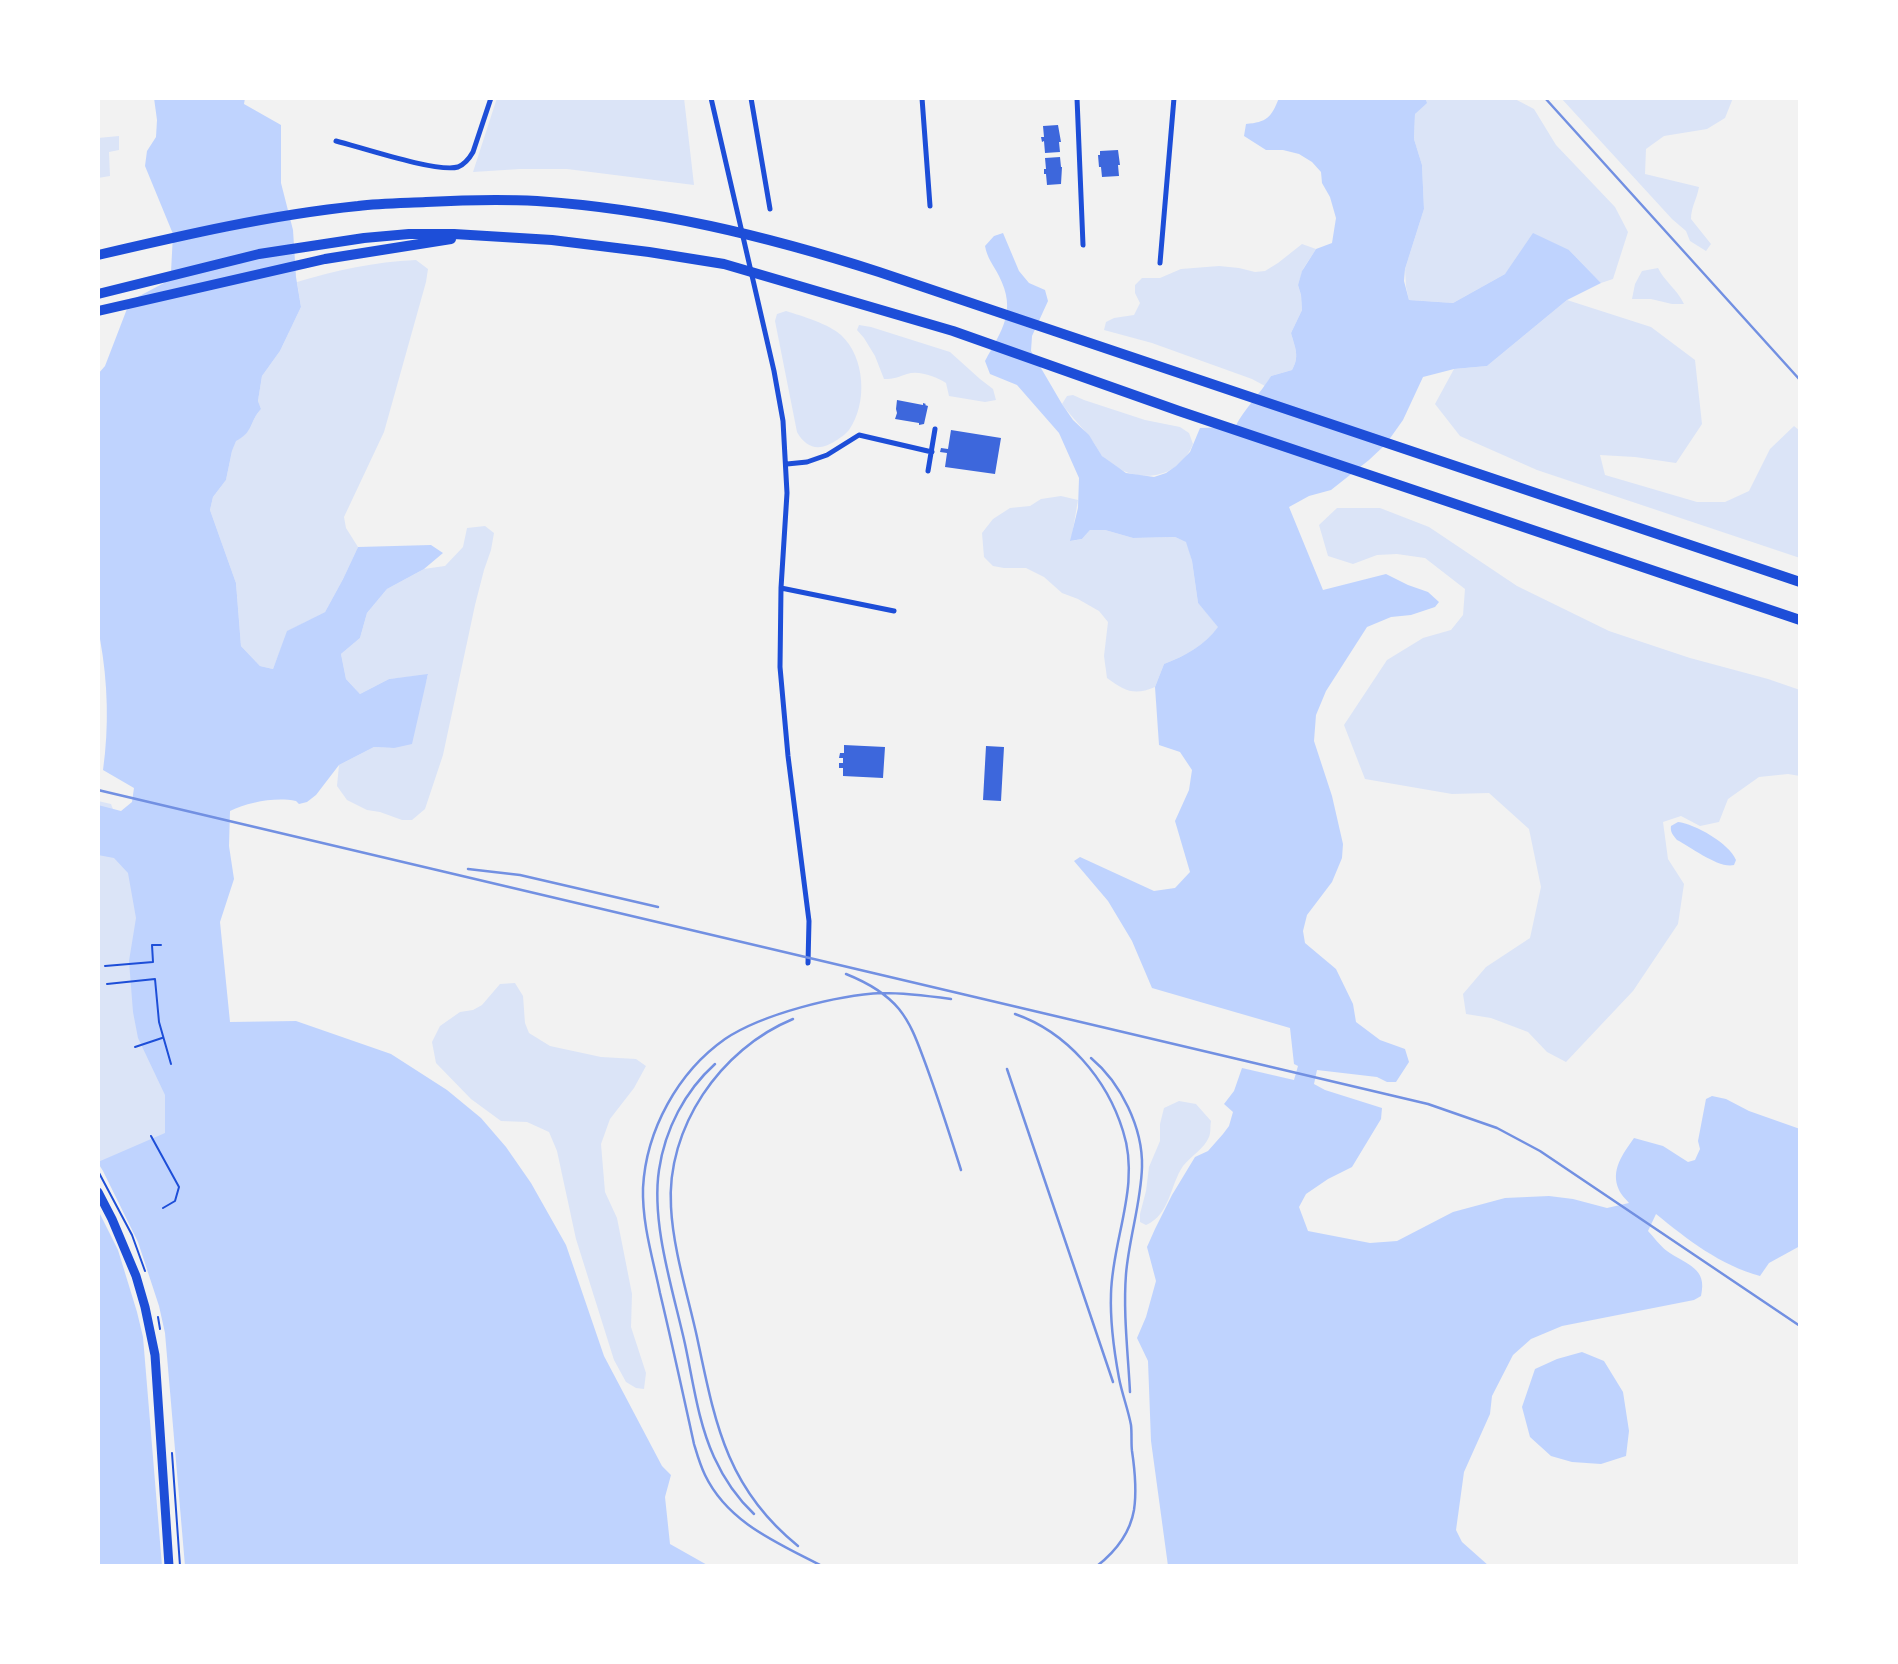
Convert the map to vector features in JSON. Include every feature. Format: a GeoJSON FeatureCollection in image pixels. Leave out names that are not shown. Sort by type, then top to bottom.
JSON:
{"type":"FeatureCollection","features":[{"type":"Feature","properties":{"kind":"highway"},"geometry":{"type":"LineString","coordinates":[[98,255],[243,223],[320,211],[379,204],[469,200],[535,201],[627,210],[726,229],[786,243],[878,272],[1800,582]]}},
{"type":"Feature","properties":{"kind":"highway"},"geometry":{"type":"LineString","coordinates":[[98,293],[259,254],[409,234],[552,240],[724,264],[953,331],[1179,411],[1800,620]]}},
{"type":"Feature","properties":{"kind":"highway"},"geometry":{"type":"LineString","coordinates":[[98,311],[325,259],[473,235]]}},
{"type":"Feature","properties":{"kind":"main road"},"geometry":{"type":"LineString","coordinates":[[98,1192],[136,1276],[155,1355],[169,1566]]}},
{"type":"Feature","properties":{"kind":"street"},"geometry":{"type":"LineString","coordinates":[[336,141],[424,164],[454,168],[465,163],[473,152],[491,98]]}},
{"type":"Feature","properties":{"kind":"street"},"geometry":{"type":"LineString","coordinates":[[711,98],[780,398],[787,464],[780,667],[788,756],[809,921],[808,962]]}},
{"type":"Feature","properties":{"kind":"street"},"geometry":{"type":"LineString","coordinates":[[751,98],[770,209]]}},
{"type":"Feature","properties":{"kind":"street"},"geometry":{"type":"LineString","coordinates":[[922,98],[930,206]]}},
{"type":"Feature","properties":{"kind":"street"},"geometry":{"type":"LineString","coordinates":[[1077,98],[1083,245]]}},
{"type":"Feature","properties":{"kind":"street"},"geometry":{"type":"LineString","coordinates":[[1160,263],[1174,98]]}},
{"type":"Feature","properties":{"kind":"street"},"geometry":{"type":"LineString","coordinates":[[928,471],[935,429]]}},
{"type":"Feature","properties":{"kind":"street"},"geometry":{"type":"LineString","coordinates":[[787,464],[807,462],[827,455],[859,435],[932,452]]}},
{"type":"Feature","properties":{"kind":"street"},"geometry":{"type":"LineString","coordinates":[[781,588],[894,611]]}},
{"type":"Feature","properties":{"kind":"path"},"geometry":{"type":"LineString","coordinates":[[105,967],[153,962],[152,945],[161,945]]}},
{"type":"Feature","properties":{"kind":"path"},"geometry":{"type":"LineString","coordinates":[[107,984],[155,979],[159,1023],[170,1064]]}},
{"type":"Feature","properties":{"kind":"path"},"geometry":{"type":"LineString","coordinates":[[135,1047],[163,1038]]}},
{"type":"Feature","properties":{"kind":"path"},"geometry":{"type":"LineString","coordinates":[[151,1136],[179,1187],[174,1201],[163,1208]]}},
{"type":"Feature","properties":{"kind":"shaded area"},"geometry":{"type":"Polygon","coordinates":[[[497,98],[684,98],[694,185],[567,169],[473,172],[497,98]]]}},
{"type":"Feature","properties":{"kind":"shaded area"},"geometry":{"type":"Polygon","coordinates":[[[1423,98],[1513,98],[1534,109],[1556,145],[1615,207],[1628,232],[1613,279],[1601,283],[1569,250],[1505,274],[1453,303],[1409,300],[1405,269],[1424,209],[1422,165],[1414,139],[1415,114],[1423,98]]]}},
{"type":"Feature","properties":{"kind":"shaded area"},"geometry":{"type":"Polygon","coordinates":[[[1561,98],[1733,98],[1725,118],[1707,129],[1664,136],[1646,149],[1645,174],[1699,187],[1691,219],[1711,244],[1706,251],[1690,241],[1686,231],[1561,98]]]}},
{"type":"Feature","properties":{"kind":"shaded area"},"geometry":{"type":"Polygon","coordinates":[[[119,136],[119,150],[109,152],[110,176],[98,178],[98,138],[119,136]]]}},
{"type":"Feature","properties":{"kind":"shaded area"},"geometry":{"type":"Polygon","coordinates":[[[1302,244],[1316,249],[1303,269],[1298,285],[1302,310],[1291,333],[1296,360],[1292,370],[1271,376],[1265,386],[1152,343],[1104,330],[1106,322],[1114,318],[1134,315],[1140,303],[1135,293],[1135,285],[1142,278],[1160,278],[1181,269],[1219,266],[1265,271],[1302,244]]]}},
{"type":"Feature","properties":{"kind":"shaded area"},"geometry":{"type":"Polygon","coordinates":[[[416,260],[428,269],[426,282],[384,432],[344,517],[346,528],[358,547],[325,612],[288,631],[273,669],[260,666],[241,646],[236,583],[210,510],[213,497],[226,480],[236,440],[249,430],[261,409],[258,401],[262,376],[280,351],[301,307],[297,282],[356,267],[416,260]]]}},
{"type":"Feature","properties":{"kind":"shaded area"},"geometry":{"type":"Polygon","coordinates":[[[1658,268],[1684,304],[1632,299],[1635,284],[1642,271],[1658,268]]]}},
{"type":"Feature","properties":{"kind":"shaded area"},"geometry":{"type":"Polygon","coordinates":[[[1567,300],[1651,327],[1695,360],[1702,424],[1676,463],[1600,455],[1605,475],[1697,502],[1725,502],[1749,491],[1770,449],[1794,426],[1800,431],[1800,558],[1537,470],[1460,436],[1435,404],[1454,369],[1487,366],[1567,300]]]}},
{"type":"Feature","properties":{"kind":"shaded area"},"geometry":{"type":"Polygon","coordinates":[[[786,311],[836,331],[849,344],[859,368],[861,394],[855,419],[846,433],[825,446],[810,445],[797,432],[775,321],[777,314],[786,311]]]}},
{"type":"Feature","properties":{"kind":"shaded area"},"geometry":{"type":"Polygon","coordinates":[[[859,325],[950,352],[993,389],[996,400],[985,402],[949,396],[946,383],[922,374],[912,373],[884,379],[875,356],[857,330],[859,325]]]}},
{"type":"Feature","properties":{"kind":"shaded area"},"geometry":{"type":"Polygon","coordinates":[[[1073,395],[1145,420],[1180,427],[1189,433],[1193,444],[1186,457],[1165,473],[1152,476],[1126,472],[1102,456],[1062,404],[1067,396],[1073,395]]]}},
{"type":"Feature","properties":{"kind":"shaded area"},"geometry":{"type":"Polygon","coordinates":[[[1061,496],[1078,500],[1071,541],[1082,539],[1090,530],[1105,530],[1133,538],[1175,537],[1187,542],[1198,603],[1219,627],[1194,649],[1164,664],[1155,687],[1135,692],[1107,678],[1104,656],[1108,622],[1099,611],[1062,593],[1044,577],[1026,568],[993,566],[984,557],[982,533],[993,519],[1010,508],[1030,506],[1041,499],[1061,496]]]}},
{"type":"Feature","properties":{"kind":"shaded area"},"geometry":{"type":"Polygon","coordinates":[[[1337,508],[1380,508],[1429,527],[1517,586],[1609,631],[1800,690],[1800,776],[1788,774],[1759,777],[1728,799],[1719,822],[1700,826],[1681,816],[1663,822],[1668,859],[1684,884],[1678,924],[1633,991],[1566,1062],[1547,1052],[1528,1032],[1491,1018],[1466,1014],[1463,994],[1486,967],[1530,938],[1541,887],[1529,829],[1489,793],[1452,794],[1365,779],[1344,725],[1387,660],[1423,638],[1451,630],[1463,615],[1465,589],[1425,558],[1397,554],[1377,555],[1353,564],[1328,556],[1319,525],[1337,508]]]}},
{"type":"Feature","properties":{"kind":"shaded area"},"geometry":{"type":"Polygon","coordinates":[[[485,526],[494,533],[491,550],[475,605],[443,755],[425,809],[412,820],[402,820],[367,810],[347,800],[337,786],[339,765],[374,747],[394,748],[419,706],[428,675],[389,679],[360,694],[346,679],[341,654],[360,638],[367,613],[387,589],[424,569],[445,566],[463,547],[467,528],[485,526]]]}},
{"type":"Feature","properties":{"kind":"shaded area"},"geometry":{"type":"Polygon","coordinates":[[[98,801],[111,804],[134,863],[169,1093],[167,1137],[98,1173],[98,801]]]}},
{"type":"Feature","properties":{"kind":"shaded area"},"geometry":{"type":"Polygon","coordinates":[[[515,983],[523,996],[525,1023],[529,1033],[550,1046],[601,1057],[636,1059],[646,1066],[634,1088],[610,1119],[601,1144],[605,1192],[617,1218],[632,1294],[631,1327],[646,1373],[644,1389],[626,1382],[614,1360],[576,1239],[557,1151],[549,1132],[527,1122],[501,1121],[471,1099],[436,1063],[432,1042],[440,1026],[460,1012],[482,1005],[500,984],[515,983]]]}},
{"type":"Feature","properties":{"kind":"shaded area"},"geometry":{"type":"Polygon","coordinates":[[[1179,1101],[1196,1104],[1211,1121],[1210,1135],[1183,1166],[1165,1207],[1146,1225],[1140,1222],[1140,1214],[1149,1167],[1160,1141],[1164,1108],[1179,1101]]]}},
{"type":"Feature","properties":{"kind":"water"},"geometry":{"type":"Polygon","coordinates":[[[154,98],[245,98],[244,104],[281,125],[281,183],[293,230],[301,307],[280,351],[262,376],[258,401],[261,409],[246,434],[236,441],[226,480],[213,497],[210,510],[236,583],[241,646],[260,666],[273,669],[287,631],[325,612],[358,547],[431,545],[443,553],[424,569],[387,589],[367,613],[360,638],[341,654],[346,679],[360,694],[389,679],[428,674],[412,744],[394,748],[374,747],[339,765],[316,795],[307,802],[299,804],[296,801],[271,800],[230,811],[229,846],[234,879],[220,922],[230,1022],[296,1021],[391,1054],[447,1090],[481,1118],[506,1147],[531,1183],[566,1245],[604,1356],[662,1466],[671,1475],[665,1497],[670,1544],[709,1566],[98,1566],[98,1162],[165,1133],[165,1095],[138,1038],[133,1012],[129,961],[136,918],[128,873],[114,858],[98,855],[98,805],[121,811],[132,802],[134,788],[103,770],[107,705],[103,655],[98,635],[98,374],[105,366],[130,301],[164,283],[171,272],[173,234],[145,166],[147,151],[156,137],[154,98]]]}},
{"type":"Feature","properties":{"kind":"water"},"geometry":{"type":"Polygon","coordinates":[[[1279,98],[1425,98],[1427,103],[1415,114],[1414,139],[1422,165],[1424,209],[1405,269],[1404,281],[1409,300],[1453,303],[1505,274],[1533,233],[1569,250],[1601,283],[1567,300],[1487,366],[1454,369],[1423,377],[1403,420],[1386,444],[1331,490],[1309,496],[1289,507],[1323,590],[1386,574],[1428,592],[1439,602],[1435,607],[1411,615],[1391,617],[1367,627],[1326,691],[1316,715],[1314,741],[1332,796],[1343,844],[1342,858],[1332,882],[1307,915],[1303,931],[1305,943],[1336,969],[1353,1004],[1356,1022],[1380,1040],[1405,1049],[1409,1062],[1396,1082],[1317,1070],[1314,1084],[1382,1108],[1381,1119],[1352,1167],[1306,1194],[1299,1207],[1308,1231],[1370,1243],[1397,1241],[1453,1212],[1505,1198],[1549,1196],[1607,1208],[1629,1203],[1619,1190],[1616,1176],[1619,1162],[1634,1138],[1663,1146],[1688,1162],[1695,1160],[1700,1149],[1698,1141],[1706,1099],[1712,1096],[1726,1099],[1749,1111],[1800,1129],[1800,1246],[1769,1263],[1760,1276],[1718,1258],[1656,1214],[1648,1231],[1664,1249],[1694,1268],[1701,1279],[1701,1296],[1694,1300],[1562,1326],[1531,1339],[1513,1355],[1492,1396],[1490,1414],[1464,1472],[1456,1530],[1462,1542],[1489,1566],[1168,1566],[1151,1441],[1148,1361],[1137,1338],[1156,1281],[1147,1247],[1172,1195],[1195,1157],[1208,1151],[1229,1126],[1233,1112],[1224,1104],[1234,1091],[1242,1068],[1294,1080],[1298,1066],[1294,1064],[1290,1028],[1152,988],[1132,941],[1108,901],[1074,861],[1080,857],[1154,891],[1175,888],[1190,872],[1175,821],[1189,790],[1192,770],[1180,752],[1159,745],[1155,687],[1164,664],[1194,649],[1218,627],[1198,603],[1192,561],[1186,542],[1175,537],[1133,538],[1105,530],[1090,530],[1082,539],[1070,541],[1078,508],[1079,478],[1059,433],[1017,385],[990,374],[985,361],[1002,330],[1007,300],[985,246],[994,236],[1003,233],[1019,271],[1029,283],[1045,290],[1048,301],[1032,336],[1031,351],[1062,404],[1073,420],[1089,435],[1102,456],[1126,473],[1154,477],[1166,473],[1190,452],[1200,428],[1235,427],[1271,376],[1292,370],[1296,352],[1291,333],[1302,310],[1298,285],[1302,271],[1316,249],[1332,243],[1336,218],[1330,197],[1322,183],[1321,172],[1312,162],[1299,154],[1266,150],[1244,136],[1246,124],[1267,118],[1279,98]]]}},
{"type":"Feature","properties":{"kind":"water"},"geometry":{"type":"Polygon","coordinates":[[[1678,822],[1702,830],[1719,841],[1736,860],[1734,865],[1713,861],[1677,840],[1671,826],[1678,822]]]}},
{"type":"Feature","properties":{"kind":"water"},"geometry":{"type":"Polygon","coordinates":[[[1582,1352],[1604,1361],[1623,1392],[1629,1431],[1626,1456],[1601,1464],[1572,1462],[1551,1456],[1530,1437],[1522,1407],[1535,1369],[1582,1352]]]}},
{"type":"Feature","properties":{"kind":"pier"},"geometry":{"type":"Polygon","coordinates":[[[98,1163],[138,1242],[165,1333],[185,1566],[162,1566],[143,1337],[118,1250],[98,1210],[98,1163]]]}},
{"type":"Feature","properties":{"kind":"building"},"geometry":{"type":"Polygon","coordinates":[[[1058,125],[1060,152],[1045,153],[1041,137],[1044,137],[1043,126],[1058,125]]]}},
{"type":"Feature","properties":{"kind":"building"},"geometry":{"type":"Polygon","coordinates":[[[1118,150],[1119,176],[1102,177],[1098,155],[1100,151],[1118,150]]]}},
{"type":"Feature","properties":{"kind":"building"},"geometry":{"type":"Polygon","coordinates":[[[1060,157],[1061,184],[1047,185],[1044,174],[1045,158],[1060,157]]]}},
{"type":"Feature","properties":{"kind":"building"},"geometry":{"type":"Polygon","coordinates":[[[897,400],[926,404],[928,406],[924,424],[895,419],[897,400]]]}},
{"type":"Feature","properties":{"kind":"building"},"geometry":{"type":"Polygon","coordinates":[[[951,430],[1001,438],[995,474],[945,467],[947,453],[940,452],[941,448],[948,449],[951,430]]]}},
{"type":"Feature","properties":{"kind":"building"},"geometry":{"type":"Polygon","coordinates":[[[844,745],[885,747],[883,778],[843,776],[843,768],[839,768],[839,763],[843,763],[843,758],[839,758],[840,753],[844,753],[844,745]]]}},
{"type":"Feature","properties":{"kind":"building"},"geometry":{"type":"Polygon","coordinates":[[[986,746],[1004,747],[1001,801],[983,800],[986,746]]]}},
{"type":"Feature","properties":{"kind":"railway"},"geometry":{"type":"LineString","coordinates":[[1545,98],[1800,380]]}},
{"type":"Feature","properties":{"kind":"railway"},"geometry":{"type":"LineString","coordinates":[[98,790],[1428,1104],[1497,1128],[1540,1151],[1800,1326]]}},
{"type":"Feature","properties":{"kind":"railway"},"geometry":{"type":"LineString","coordinates":[[468,869],[520,875],[658,907]]}},
{"type":"Feature","properties":{"kind":"railway"},"geometry":{"type":"LineString","coordinates":[[846,974],[868,984],[894,1003],[907,1021],[928,1071],[961,1170]]}},
{"type":"Feature","properties":{"kind":"railway"},"geometry":{"type":"LineString","coordinates":[[822,1566],[772,1540],[741,1519],[715,1492],[703,1471],[694,1444],[648,1241],[643,1201],[645,1166],[658,1124],[679,1085],[708,1052],[741,1030],[801,1007],[864,995],[882,993],[951,999]]}},
{"type":"Feature","properties":{"kind":"railway"},"geometry":{"type":"LineString","coordinates":[[1015,1014],[1034,1022],[1068,1045],[1096,1076],[1116,1112],[1128,1152],[1127,1192],[1113,1273],[1111,1305],[1117,1368],[1131,1425],[1135,1503],[1125,1534],[1110,1555],[1097,1566]]}},
{"type":"Feature","properties":{"kind":"railway"},"geometry":{"type":"LineString","coordinates":[[793,1019],[767,1032],[742,1050],[721,1071],[703,1095],[688,1121],[678,1149],[672,1177],[671,1207],[681,1272],[710,1397],[727,1452],[754,1501],[798,1546]]}},
{"type":"Feature","properties":{"kind":"railway"},"geometry":{"type":"LineString","coordinates":[[1091,1058],[1121,1093],[1134,1122],[1141,1152],[1141,1180],[1125,1289],[1130,1392]]}},
{"type":"Feature","properties":{"kind":"railway"},"geometry":{"type":"LineString","coordinates":[[715,1064],[694,1086],[671,1126],[659,1170],[658,1212],[664,1257],[704,1430],[714,1457],[727,1480],[754,1514]]}},
{"type":"Feature","properties":{"kind":"railway"},"geometry":{"type":"LineString","coordinates":[[1007,1069],[1113,1382]]}}]}
